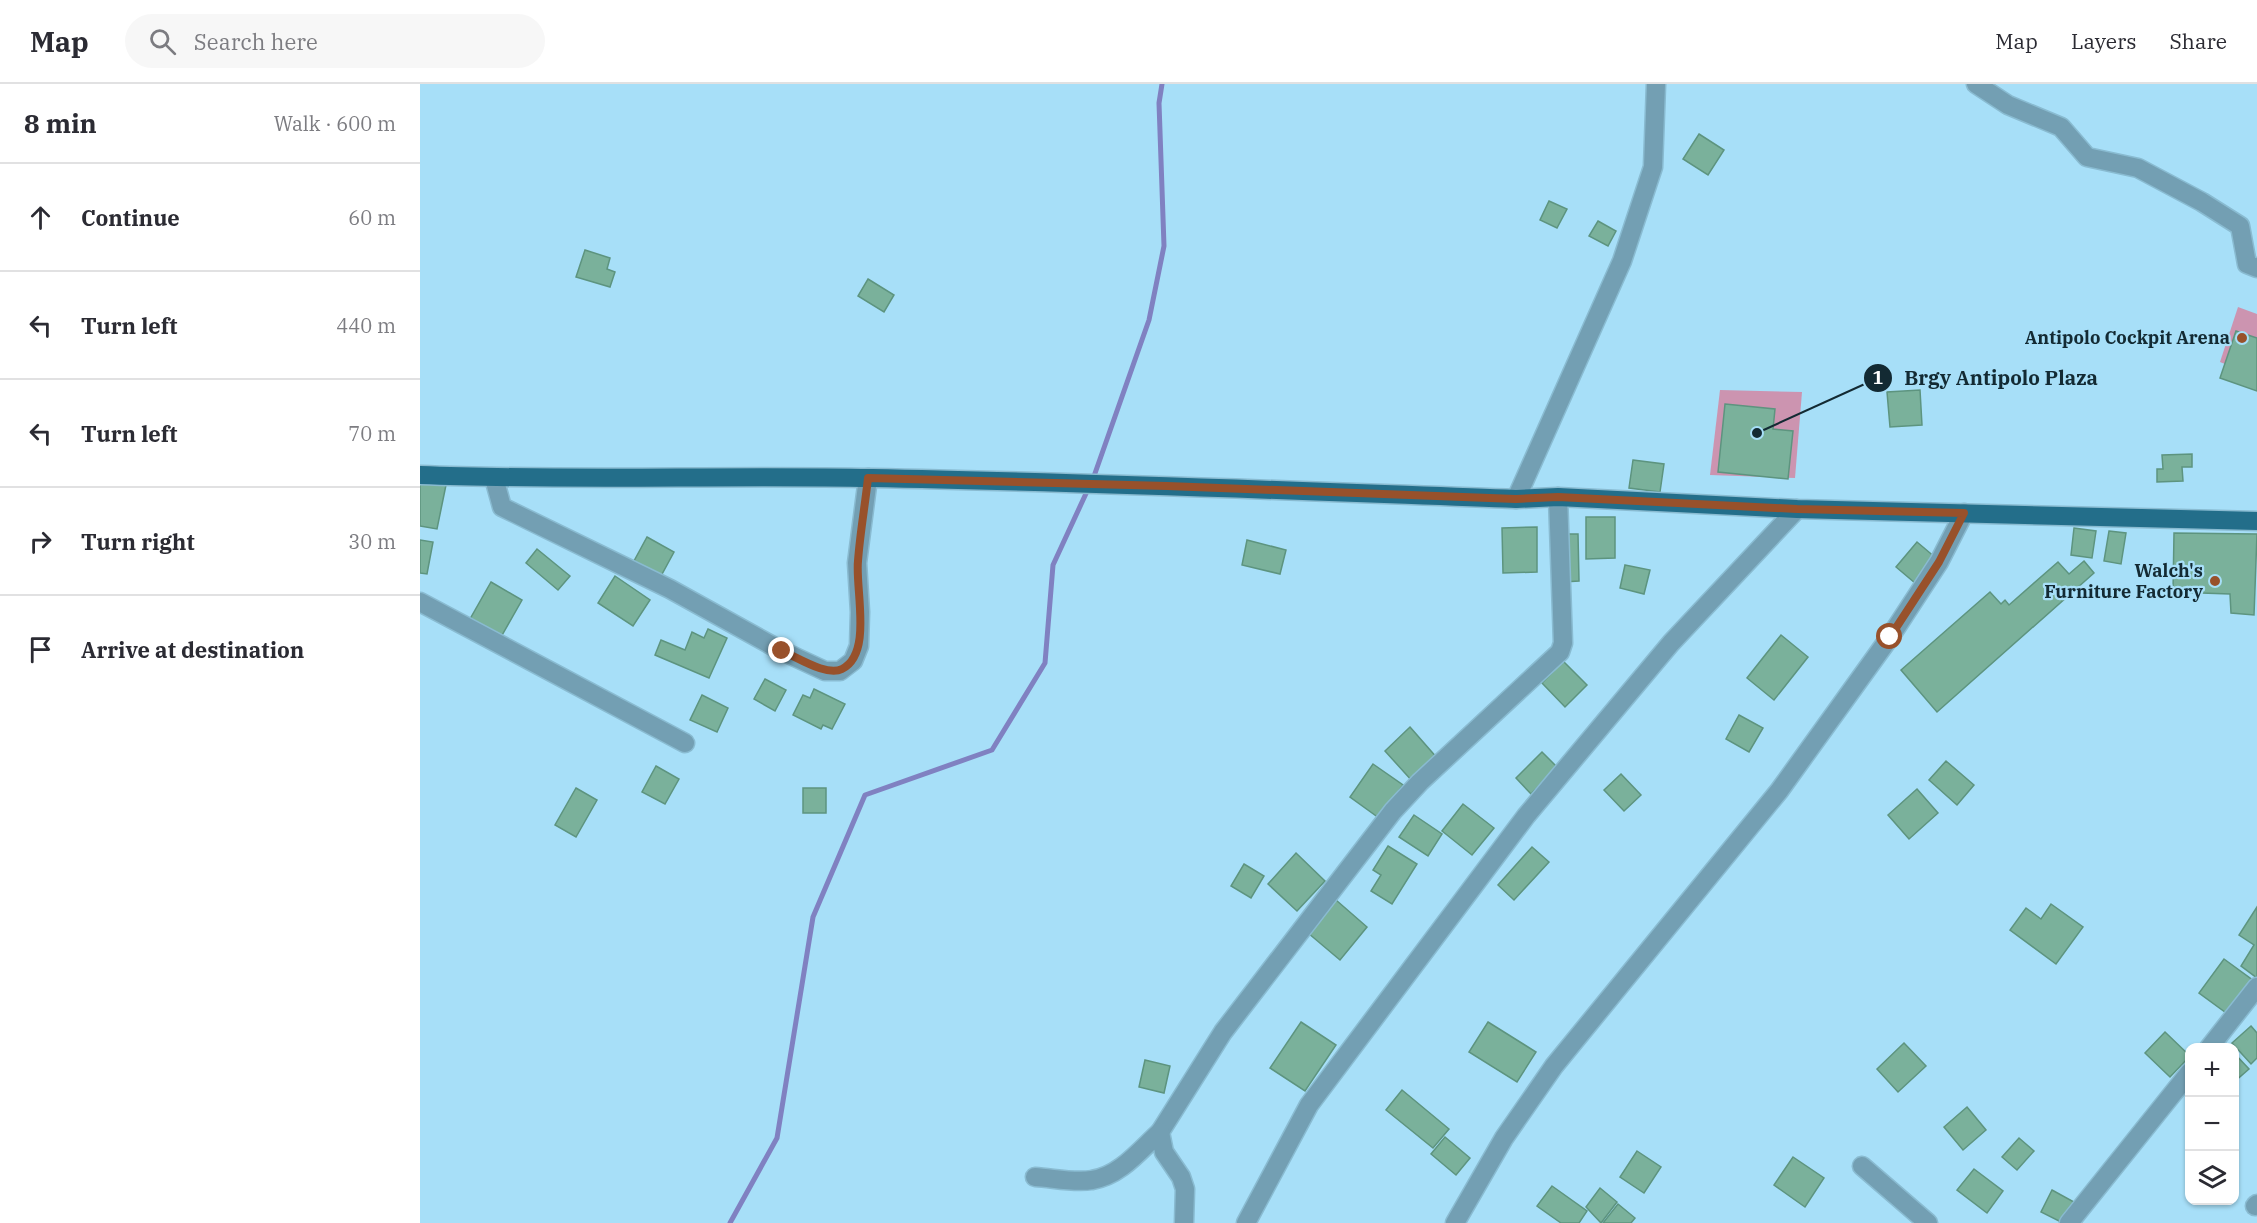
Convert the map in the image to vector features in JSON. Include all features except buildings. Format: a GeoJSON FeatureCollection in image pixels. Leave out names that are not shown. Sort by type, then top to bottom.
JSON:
{"type":"FeatureCollection","features":[{"type":"Feature","properties":{"kind":"main road"},"geometry":{"type":"LineString","coordinates":[[420,475],[494,478],[868,478],[1516,499],[1558,497],[1797,509],[2257,521]]}},
{"type":"Feature","properties":{"kind":"street"},"geometry":{"type":"LineString","coordinates":[[1516,499],[1622,261],[1653,167],[1656,84]]}},
{"type":"Feature","properties":{"kind":"street"},"geometry":{"type":"LineString","coordinates":[[1976,84],[2008,105],[2061,127],[2087,157],[2138,168],[2202,202],[2240,226],[2247,264],[2257,268]]}},
{"type":"Feature","properties":{"kind":"street"},"geometry":{"type":"LineString","coordinates":[[494,478],[502,507],[670,589],[782,651],[825,671],[840,671],[853,661],[859,646],[860,612],[857,563],[868,478]]}},
{"type":"Feature","properties":{"kind":"street"},"geometry":{"type":"LineString","coordinates":[[1035,1177],[1090,1181],[1105,1177],[1121,1168],[1160,1132],[1223,1032],[1393,811],[1420,782],[1560,652],[1563,643],[1558,497]]}},
{"type":"Feature","properties":{"kind":"street"},"geometry":{"type":"LineString","coordinates":[[1246,1223],[1310,1105],[1526,816],[1671,643],[1797,509]]}},
{"type":"Feature","properties":{"kind":"street"},"geometry":{"type":"LineString","coordinates":[[1455,1223],[1504,1138],[1554,1066],[1779,791],[1890,637],[1939,562],[1964,513]]}},
{"type":"Feature","properties":{"kind":"street"},"geometry":{"type":"LineString","coordinates":[[420,602],[685,743]]}},
{"type":"Feature","properties":{"kind":"street"},"geometry":{"type":"LineString","coordinates":[[2212,1043],[2257,987]]}},
{"type":"Feature","properties":{"kind":"street"},"geometry":{"type":"LineString","coordinates":[[2069,1223],[2185,1078]]}},
{"type":"Feature","properties":{"kind":"street"},"geometry":{"type":"LineString","coordinates":[[1160,1132],[1164,1152],[1181,1177],[1185,1189],[1184,1223]]}},
{"type":"Feature","properties":{"kind":"street"},"geometry":{"type":"LineString","coordinates":[[1863,1166],[1928,1223]]}},
{"type":"Feature","properties":{"kind":"shaded area","name":"Antipolo Cockpit Arena"},"geometry":{"type":"Polygon","coordinates":[[[2238,307],[2257,314],[2257,377],[2220,362],[2238,307]]]}},
{"type":"Feature","properties":{"kind":"shaded area"},"geometry":{"type":"Polygon","coordinates":[[[1720,390],[1802,392],[1795,478],[1710,475],[1720,390]]]}},
{"type":"Feature","properties":{"kind":"waterway"},"geometry":{"type":"LineString","coordinates":[[1093,479],[1149,320],[1164,246],[1159,103],[1162,84]]}},
{"type":"Feature","properties":{"kind":"waterway"},"geometry":{"type":"LineString","coordinates":[[730,1223],[777,1138],[813,917],[865,795],[992,750],[1045,663],[1053,565],[1089,487]]}},
{"type":"Feature","properties":{"kind":"place","name":"Antipolo Cockpit Arena"},"geometry":{"type":"Point","coordinates":[2242,338]}},
{"type":"Feature","properties":{"kind":"place","name":"Brgy Antipolo Plaza"},"geometry":{"type":"Point","coordinates":[1757,433]}},
{"type":"Feature","properties":{"kind":"place","name":"Walch's Furniture Factory"},"geometry":{"type":"Point","coordinates":[2215,581]}},
{"type":"Feature","properties":{"kind":"route"},"geometry":{"type":"LineString","coordinates":[[782,651],[825,671],[840,671],[853,661],[859,646],[860,612],[857,563],[868,478],[1516,499],[1558,497],[1797,509],[1964,513],[1939,562],[1890,637]]}}]}
